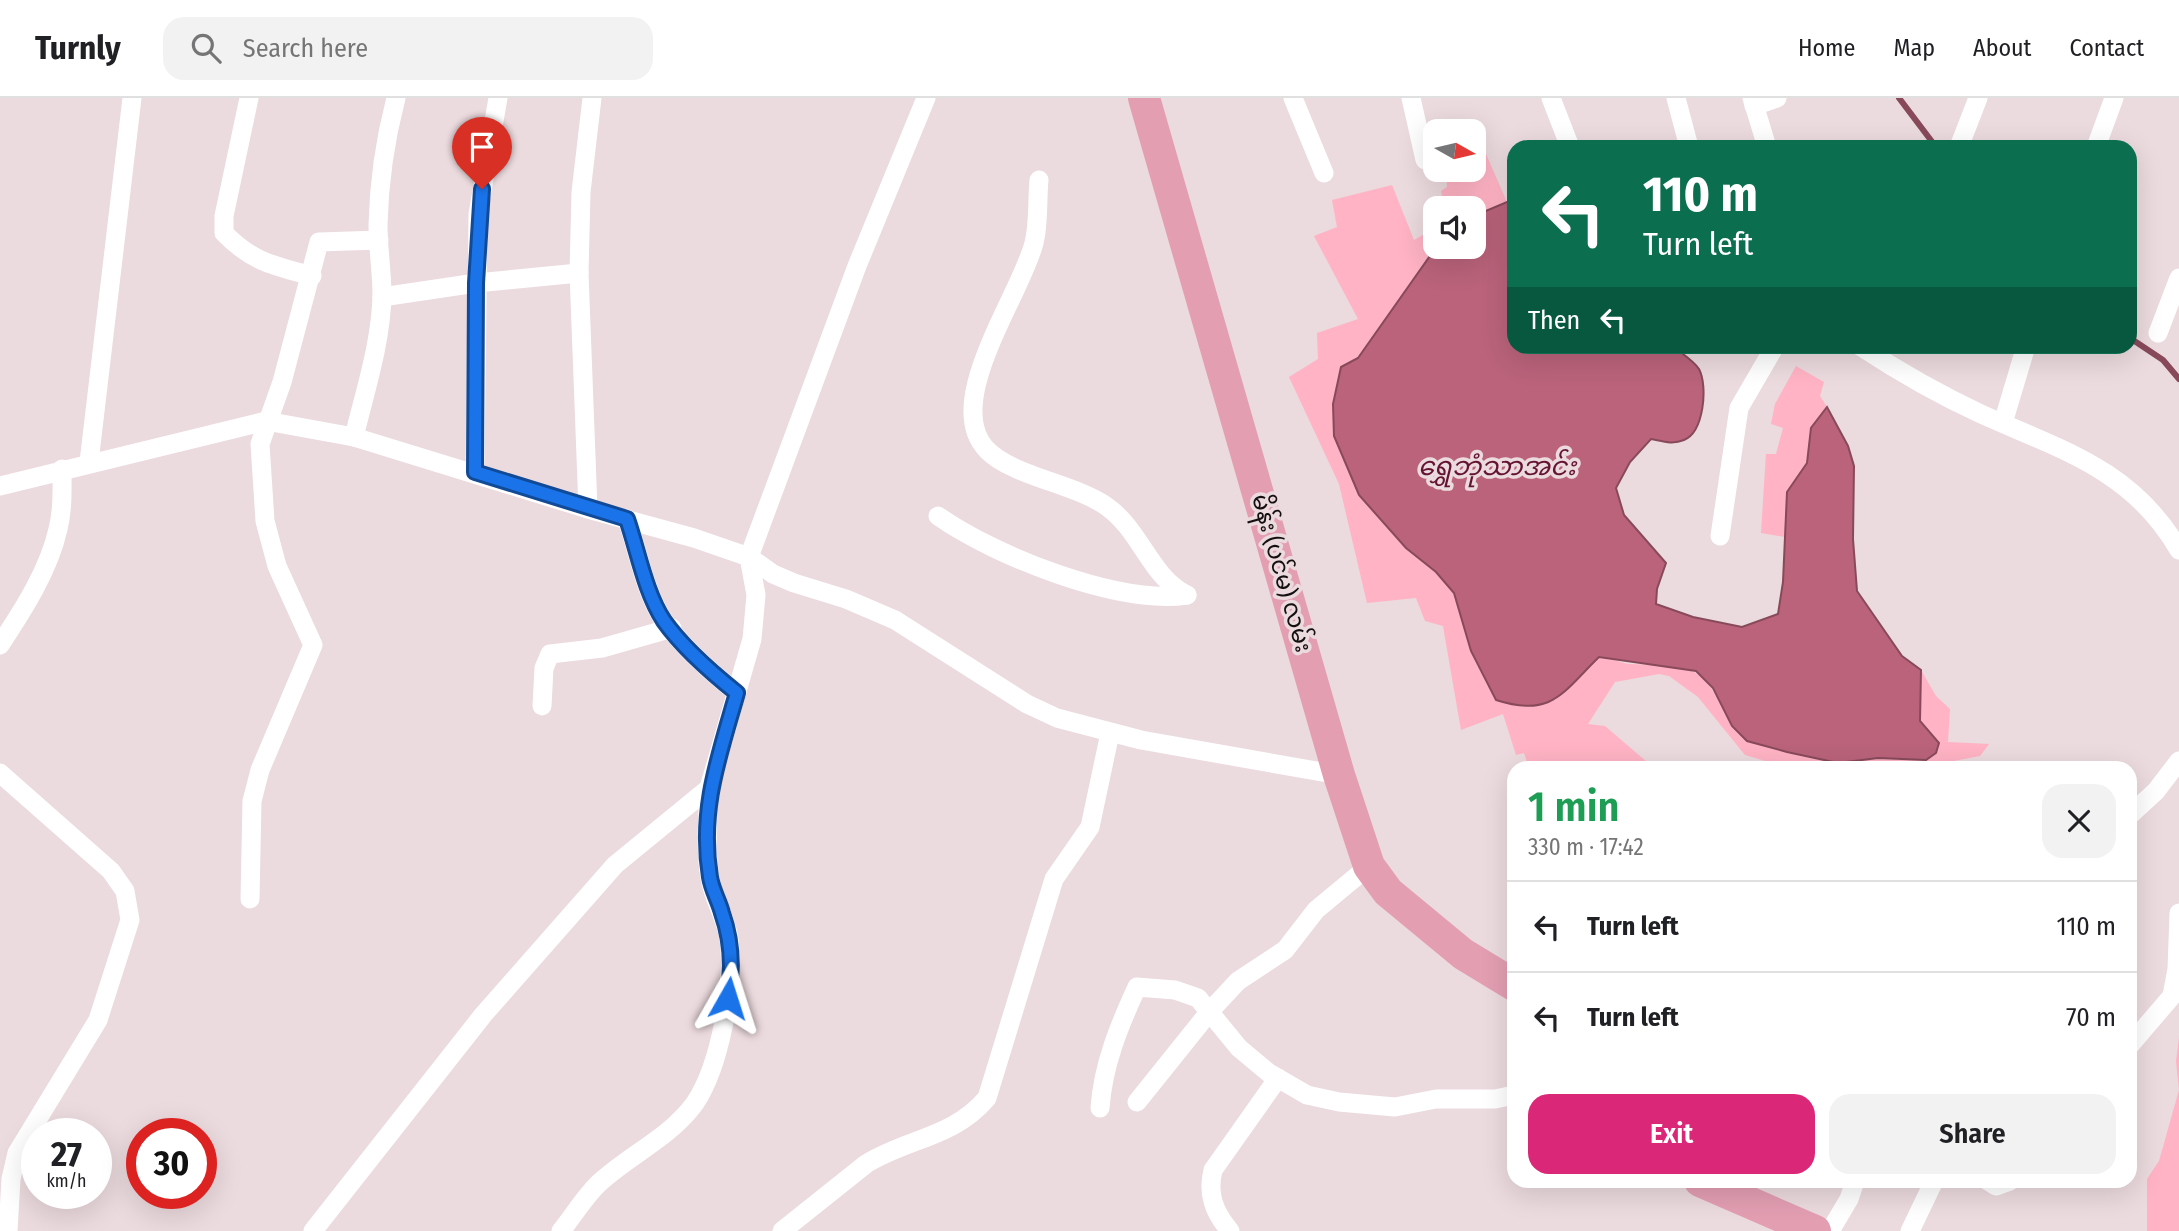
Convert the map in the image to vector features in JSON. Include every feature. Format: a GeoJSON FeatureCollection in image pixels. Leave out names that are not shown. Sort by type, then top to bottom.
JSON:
{"type":"FeatureCollection","features":[{"type":"Feature","properties":{"kind":"main road","name":"မိန်း (ပင်မ) လမ်း"},"geometry":{"type":"LineString","coordinates":[[1144,98],[1339,775],[1369,866],[1388,892],[1422,922],[1463,954],[1507,981]]}},
{"type":"Feature","properties":{"kind":"main road"},"geometry":{"type":"LineString","coordinates":[[1716,1188],[1815,1231]]}},
{"type":"Feature","properties":{"kind":"street"},"geometry":{"type":"LineString","coordinates":[[89,462],[132,98]]}},
{"type":"Feature","properties":{"kind":"street"},"geometry":{"type":"LineString","coordinates":[[249,98],[223,216],[224,233],[247,255],[264,263],[312,276]]}},
{"type":"Feature","properties":{"kind":"street"},"geometry":{"type":"LineString","coordinates":[[354,438],[374,359],[382,297],[379,240],[384,142],[396,98]]}},
{"type":"Feature","properties":{"kind":"street"},"geometry":{"type":"LineString","coordinates":[[475,472],[478,214],[498,98]]}},
{"type":"Feature","properties":{"kind":"street"},"geometry":{"type":"LineString","coordinates":[[588,509],[579,273],[582,192],[592,98]]}},
{"type":"Feature","properties":{"kind":"street"},"geometry":{"type":"LineString","coordinates":[[561,1231],[597,1185],[656,1140],[693,1105],[705,1084],[723,1023],[732,972],[729,937],[710,881],[707,852],[709,788],[737,693],[755,618],[756,595],[749,557],[857,266],[926,98]]}},
{"type":"Feature","properties":{"kind":"street"},"geometry":{"type":"LineString","coordinates":[[1293,98],[1324,173]]}},
{"type":"Feature","properties":{"kind":"street"},"geometry":{"type":"LineString","coordinates":[[1411,98],[1423,148]]}},
{"type":"Feature","properties":{"kind":"street"},"geometry":{"type":"LineString","coordinates":[[1551,98],[1567,140]]}},
{"type":"Feature","properties":{"kind":"street"},"geometry":{"type":"LineString","coordinates":[[1676,98],[1687,140]]}},
{"type":"Feature","properties":{"kind":"street"},"geometry":{"type":"LineString","coordinates":[[1765,140],[1753,102],[1777,98]]}},
{"type":"Feature","properties":{"kind":"street"},"geometry":{"type":"LineString","coordinates":[[1962,140],[1978,98]]}},
{"type":"Feature","properties":{"kind":"street"},"geometry":{"type":"LineString","coordinates":[[2099,140],[2114,98]]}},
{"type":"Feature","properties":{"kind":"street"},"geometry":{"type":"LineString","coordinates":[[938,516],[1035,566],[1094,586],[1172,597],[1187,595],[1161,575],[1138,537],[1105,506],[1005,462],[987,451],[977,436],[973,419],[974,390],[1034,242],[1039,180]]}},
{"type":"Feature","properties":{"kind":"street"},"geometry":{"type":"LineString","coordinates":[[250,899],[252,801],[260,770],[313,645],[276,566],[265,521],[260,444],[282,382],[319,242],[379,240]]}},
{"type":"Feature","properties":{"kind":"street"},"geometry":{"type":"LineString","coordinates":[[382,297],[476,283],[579,273]]}},
{"type":"Feature","properties":{"kind":"street"},"geometry":{"type":"LineString","coordinates":[[2158,333],[2179,278]]}},
{"type":"Feature","properties":{"kind":"street"},"geometry":{"type":"LineString","coordinates":[[1720,536],[1739,408],[1770,354]]}},
{"type":"Feature","properties":{"kind":"street"},"geometry":{"type":"LineString","coordinates":[[1874,354],[1969,408],[2072,452],[2113,476],[2145,501],[2179,550]]}},
{"type":"Feature","properties":{"kind":"street"},"geometry":{"type":"LineString","coordinates":[[2003,422],[2024,354]]}},
{"type":"Feature","properties":{"kind":"street"},"geometry":{"type":"LineString","coordinates":[[0,486],[89,462],[266,421],[354,438],[475,472],[749,557],[794,583],[846,599],[895,620],[1027,704],[1057,718],[1110,733],[1339,775]]}},
{"type":"Feature","properties":{"kind":"street"},"geometry":{"type":"LineString","coordinates":[[0,645],[22,611],[52,549],[59,527],[62,469]]}},
{"type":"Feature","properties":{"kind":"street"},"geometry":{"type":"LineString","coordinates":[[627,519],[653,597],[671,628],[713,673],[737,693]]}},
{"type":"Feature","properties":{"kind":"street"},"geometry":{"type":"LineString","coordinates":[[542,706],[544,668],[550,654],[602,648],[671,628]]}},
{"type":"Feature","properties":{"kind":"street"},"geometry":{"type":"LineString","coordinates":[[782,1231],[866,1164],[880,1155],[956,1127],[987,1098],[1054,879],[1090,827],[1110,733]]}},
{"type":"Feature","properties":{"kind":"street"},"geometry":{"type":"LineString","coordinates":[[2137,809],[2156,791],[2179,761]]}},
{"type":"Feature","properties":{"kind":"street"},"geometry":{"type":"LineString","coordinates":[[0,773],[110,871],[125,891],[130,920],[98,1020],[17,1153],[11,1179],[8,1231]]}},
{"type":"Feature","properties":{"kind":"street"},"geometry":{"type":"LineString","coordinates":[[313,1231],[482,1015],[606,875],[709,788]]}},
{"type":"Feature","properties":{"kind":"street"},"geometry":{"type":"LineString","coordinates":[[1137,1101],[1210,1011],[1238,981],[1285,950],[1316,910],[1369,866]]}},
{"type":"Feature","properties":{"kind":"street"},"geometry":{"type":"LineString","coordinates":[[2137,1037],[2172,996],[2177,969],[2179,913]]}},
{"type":"Feature","properties":{"kind":"street"},"geometry":{"type":"LineString","coordinates":[[1100,1108],[1102,1080],[1119,1025],[1138,988],[1192,995],[1210,1011],[1239,1048],[1278,1078],[1307,1095],[1369,1106],[1395,1107],[1452,1098],[1495,1099],[1507,1096]]}},
{"type":"Feature","properties":{"kind":"street"},"geometry":{"type":"LineString","coordinates":[[1230,1231],[1212,1203],[1210,1184],[1213,1170],[1278,1078]]}},
{"type":"Feature","properties":{"kind":"street"},"geometry":{"type":"LineString","coordinates":[[1830,1231],[1853,1188]]}},
{"type":"Feature","properties":{"kind":"street"},"geometry":{"type":"LineString","coordinates":[[1910,1231],[1931,1188]]}},
{"type":"Feature","properties":{"kind":"shaded area"},"geometry":{"type":"Polygon","coordinates":[[[1486,154],[1507,202],[1486,211],[1486,196],[1442,196],[1441,191],[1447,187],[1447,182],[1486,182],[1486,154]]]}},
{"type":"Feature","properties":{"kind":"shaded area"},"geometry":{"type":"Polygon","coordinates":[[[1392,185],[1414,240],[1423,235],[1423,259],[1430,259],[1358,358],[1341,367],[1334,436],[1359,495],[1406,548],[1436,572],[1454,593],[1471,651],[1555,700],[1599,657],[1630,664],[1684,668],[1704,679],[1722,705],[1732,726],[1832,761],[1765,761],[1745,755],[1698,697],[1669,676],[1659,674],[1615,682],[1588,724],[1605,726],[1646,761],[1527,761],[1524,753],[1516,755],[1503,714],[1461,730],[1443,626],[1425,621],[1416,598],[1367,603],[1339,484],[1289,377],[1318,359],[1317,333],[1358,319],[1314,236],[1337,227],[1332,200],[1392,185]]]}},
{"type":"Feature","properties":{"kind":"shaded area"},"geometry":{"type":"Polygon","coordinates":[[[1796,366],[1824,382],[1820,396],[1827,407],[1811,428],[1807,463],[1787,492],[1785,537],[1761,533],[1766,454],[1776,454],[1783,428],[1771,424],[1775,404],[1796,366]]]}},
{"type":"Feature","properties":{"kind":"shaded area"},"geometry":{"type":"Polygon","coordinates":[[[1921,670],[1936,696],[1950,709],[1948,742],[1989,744],[1980,756],[1954,761],[1854,761],[1878,758],[1926,760],[1935,753],[1920,722],[1921,670]]]}},
{"type":"Feature","properties":{"kind":"shaded area"},"geometry":{"type":"Polygon","coordinates":[[[2179,1038],[2179,1090],[2176,1061],[2179,1038]]]}},
{"type":"Feature","properties":{"kind":"shaded area"},"geometry":{"type":"Polygon","coordinates":[[[2179,1090],[2179,1231],[2147,1231],[2147,1179],[2159,1161],[2179,1090]]]}},
{"type":"Feature","properties":{"kind":"water","name":"ရွှေဘုံသာအင်း"},"geometry":{"type":"Polygon","coordinates":[[[1507,202],[1507,354],[1683,354],[1699,369],[1703,397],[1696,428],[1691,435],[1680,441],[1651,439],[1630,462],[1616,488],[1624,515],[1666,563],[1657,589],[1656,604],[1693,617],[1742,627],[1778,614],[1783,582],[1787,492],[1807,463],[1811,428],[1827,407],[1848,446],[1854,466],[1853,539],[1857,591],[1902,656],[1921,670],[1920,721],[1939,743],[1936,753],[1926,760],[1878,758],[1829,761],[1747,741],[1732,726],[1713,688],[1696,671],[1599,657],[1555,699],[1531,706],[1496,700],[1471,651],[1454,593],[1436,572],[1406,548],[1359,495],[1334,436],[1333,404],[1341,367],[1358,358],[1428,259],[1486,259],[1486,211],[1507,202]]]}},
{"type":"Feature","properties":{"kind":"waterway"},"geometry":{"type":"LineString","coordinates":[[1899,98],[1931,140]]}},
{"type":"Feature","properties":{"kind":"waterway"},"geometry":{"type":"LineString","coordinates":[[2137,343],[2163,360],[2179,379]]}},
{"type":"Feature","properties":{"kind":"route"},"geometry":{"type":"LineString","coordinates":[[482,189],[478,214],[476,283],[475,472],[627,519],[653,597],[665,621],[713,673],[737,693],[709,788],[707,852],[710,881],[729,937],[732,972],[728,998]]}}]}
